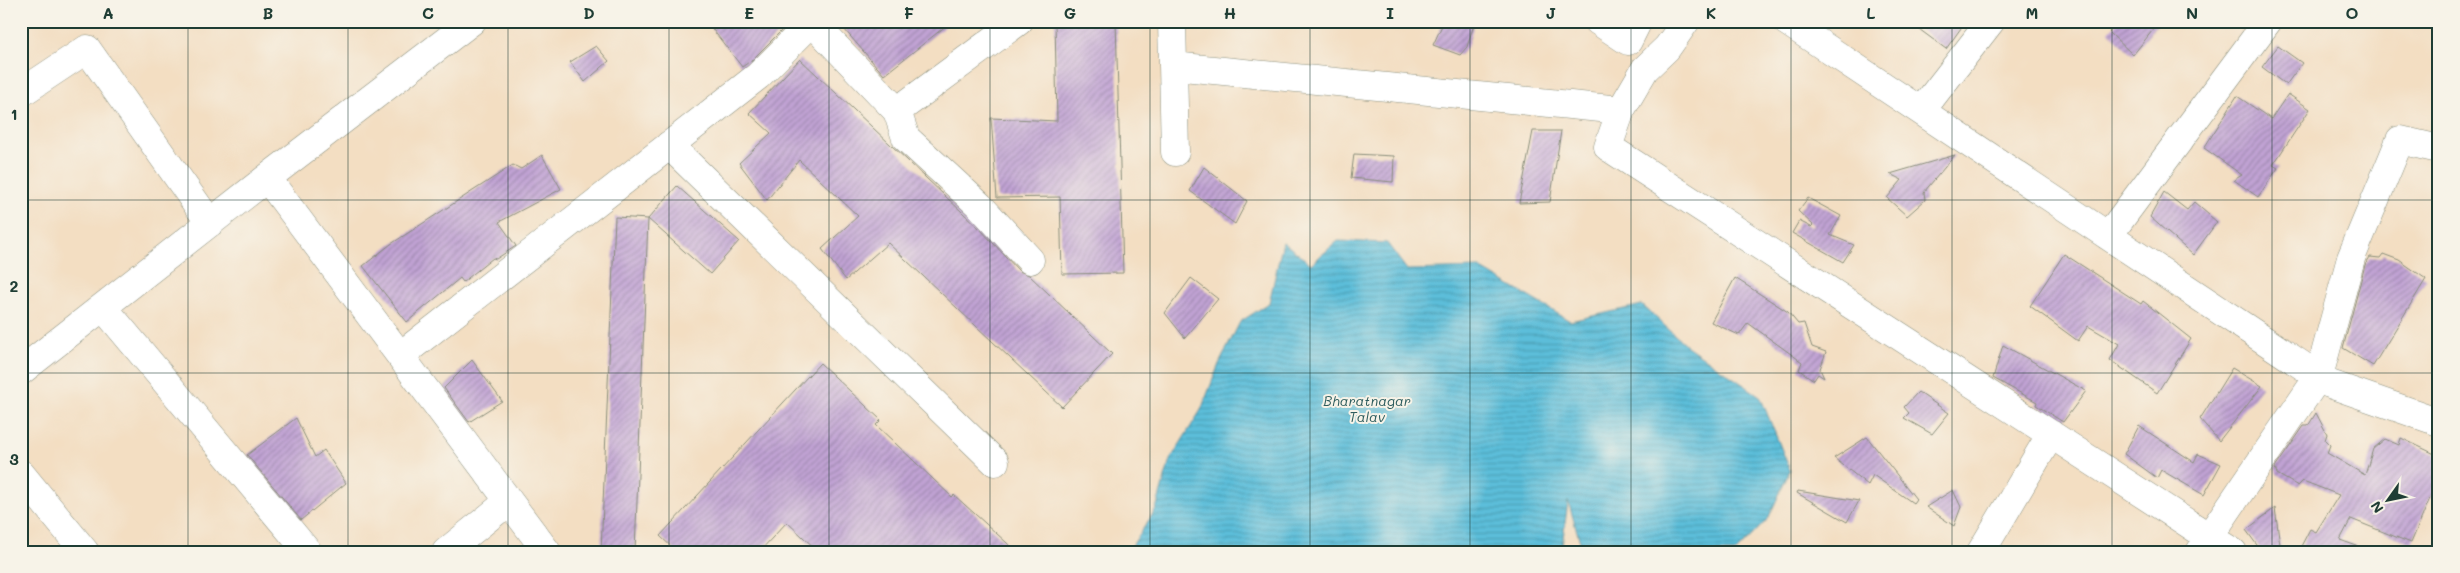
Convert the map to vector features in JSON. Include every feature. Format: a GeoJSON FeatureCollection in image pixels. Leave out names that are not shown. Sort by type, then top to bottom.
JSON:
{"type":"FeatureCollection","features":[{"type":"Feature","properties":{"kind":"street"},"geometry":{"type":"LineString","coordinates":[[21,371],[267,178],[472,21]]}},
{"type":"Feature","properties":{"kind":"street"},"geometry":{"type":"LineString","coordinates":[[400,355],[758,76],[812,21],[897,112],[906,138],[980,206],[1030,260]]}},
{"type":"Feature","properties":{"kind":"street"},"geometry":{"type":"LineString","coordinates":[[897,112],[1019,21]]}},
{"type":"Feature","properties":{"kind":"street"},"geometry":{"type":"LineString","coordinates":[[1172,21],[1175,152]]}},
{"type":"Feature","properties":{"kind":"street"},"geometry":{"type":"LineString","coordinates":[[1598,21],[1628,41],[1638,21]]}},
{"type":"Feature","properties":{"kind":"street"},"geometry":{"type":"LineString","coordinates":[[1686,21],[1667,48],[1645,69],[1621,110],[1608,147],[2051,434],[2205,544],[2233,552]]}},
{"type":"Feature","properties":{"kind":"street"},"geometry":{"type":"LineString","coordinates":[[1786,21],[2330,384],[2439,422]]}},
{"type":"Feature","properties":{"kind":"street"},"geometry":{"type":"LineString","coordinates":[[1921,111],[1991,21]]}},
{"type":"Feature","properties":{"kind":"street"},"geometry":{"type":"LineString","coordinates":[[2108,236],[2268,21]]}},
{"type":"Feature","properties":{"kind":"street"},"geometry":{"type":"LineString","coordinates":[[21,93],[87,49],[210,223]]}},
{"type":"Feature","properties":{"kind":"street"},"geometry":{"type":"LineString","coordinates":[[1173,66],[1621,110]]}},
{"type":"Feature","properties":{"kind":"street"},"geometry":{"type":"LineString","coordinates":[[2205,544],[2318,376],[2351,258],[2400,140],[2439,149]]}},
{"type":"Feature","properties":{"kind":"street"},"geometry":{"type":"LineString","coordinates":[[669,145],[995,462]]}},
{"type":"Feature","properties":{"kind":"street"},"geometry":{"type":"LineString","coordinates":[[267,178],[548,552]]}},
{"type":"Feature","properties":{"kind":"street"},"geometry":{"type":"LineString","coordinates":[[103,307],[308,552]]}},
{"type":"Feature","properties":{"kind":"street"},"geometry":{"type":"LineString","coordinates":[[1981,552],[2051,434]]}},
{"type":"Feature","properties":{"kind":"street"},"geometry":{"type":"LineString","coordinates":[[21,474],[85,552]]}},
{"type":"Feature","properties":{"kind":"street"},"geometry":{"type":"LineString","coordinates":[[446,552],[509,501]]}},
{"type":"Feature","properties":{"kind":"water","name":"Bharatnagar Talav"},"geometry":{"type":"Polygon","coordinates":[[[1338,241],[1387,243],[1407,270],[1480,268],[1570,321],[1642,305],[1687,346],[1760,396],[1790,470],[1768,519],[1736,552],[1583,552],[1568,501],[1562,546],[1547,552],[1128,552],[1156,509],[1170,460],[1201,410],[1219,364],[1240,322],[1269,303],[1283,242],[1311,264],[1338,241]]]}},
{"type":"Feature","properties":{"kind":"building"},"geometry":{"type":"Polygon","coordinates":[[[706,21],[791,21],[752,60],[742,67],[706,21]]]}},
{"type":"Feature","properties":{"kind":"building"},"geometry":{"type":"Polygon","coordinates":[[[837,21],[952,21],[884,75],[837,21]]]}},
{"type":"Feature","properties":{"kind":"building"},"geometry":{"type":"Polygon","coordinates":[[[1055,21],[1116,21],[1123,273],[1062,274],[1060,197],[997,198],[991,118],[1057,121],[1055,21]]]}},
{"type":"Feature","properties":{"kind":"building"},"geometry":{"type":"Polygon","coordinates":[[[1444,21],[1475,21],[1467,47],[1460,55],[1433,45],[1444,21]]]}},
{"type":"Feature","properties":{"kind":"building"},"geometry":{"type":"Polygon","coordinates":[[[1908,21],[1966,21],[1946,49],[1908,21]]]}},
{"type":"Feature","properties":{"kind":"building"},"geometry":{"type":"Polygon","coordinates":[[[2118,21],[2160,21],[2133,55],[2109,32],[2118,21]]]}},
{"type":"Feature","properties":{"kind":"building"},"geometry":{"type":"Polygon","coordinates":[[[596,46],[609,61],[585,82],[570,62],[596,46]]]}},
{"type":"Feature","properties":{"kind":"building"},"geometry":{"type":"Polygon","coordinates":[[[2278,46],[2302,63],[2286,85],[2262,67],[2278,46]]]}},
{"type":"Feature","properties":{"kind":"building"},"geometry":{"type":"Polygon","coordinates":[[[800,59],[980,229],[1019,271],[1029,275],[1112,354],[1062,407],[888,243],[846,280],[822,249],[858,216],[799,160],[767,200],[739,163],[771,133],[749,113],[800,59]]]}},
{"type":"Feature","properties":{"kind":"building"},"geometry":{"type":"Polygon","coordinates":[[[2288,94],[2310,109],[2273,165],[2278,168],[2258,197],[2234,180],[2242,175],[2204,148],[2237,96],[2271,119],[2288,94]]]}},
{"type":"Feature","properties":{"kind":"building"},"geometry":{"type":"Polygon","coordinates":[[[1533,131],[1561,131],[1550,202],[1519,203],[1533,131]]]}},
{"type":"Feature","properties":{"kind":"building"},"geometry":{"type":"Polygon","coordinates":[[[1354,154],[1394,156],[1393,182],[1351,178],[1354,154]]]}},
{"type":"Feature","properties":{"kind":"building"},"geometry":{"type":"Polygon","coordinates":[[[542,155],[561,189],[499,222],[516,246],[496,259],[493,258],[463,282],[460,278],[407,322],[363,266],[391,244],[513,165],[521,169],[542,155]]]}},
{"type":"Feature","properties":{"kind":"building"},"geometry":{"type":"Polygon","coordinates":[[[1955,155],[1924,192],[1925,200],[1907,216],[1887,198],[1902,180],[1890,174],[1955,155]]]}},
{"type":"Feature","properties":{"kind":"building"},"geometry":{"type":"Polygon","coordinates":[[[1204,167],[1247,201],[1235,224],[1190,191],[1204,167]]]}},
{"type":"Feature","properties":{"kind":"building"},"geometry":{"type":"Polygon","coordinates":[[[677,186],[739,241],[710,274],[648,219],[677,186]]]}},
{"type":"Feature","properties":{"kind":"building"},"geometry":{"type":"Polygon","coordinates":[[[2164,192],[2187,210],[2194,202],[2217,222],[2193,255],[2150,217],[2164,192]]]}},
{"type":"Feature","properties":{"kind":"building"},"geometry":{"type":"Polygon","coordinates":[[[1808,198],[1841,216],[1830,235],[1854,245],[1843,262],[1792,233],[1799,221],[1811,227],[1813,225],[1798,211],[1808,198]]]}},
{"type":"Feature","properties":{"kind":"building"},"geometry":{"type":"Polygon","coordinates":[[[615,217],[648,219],[635,552],[601,552],[615,217]]]}},
{"type":"Feature","properties":{"kind":"building"},"geometry":{"type":"Polygon","coordinates":[[[2064,254],[2141,304],[2143,301],[2191,339],[2157,393],[2110,360],[2119,344],[2088,326],[2078,341],[2030,306],[2064,254]]]}},
{"type":"Feature","properties":{"kind":"building"},"geometry":{"type":"Polygon","coordinates":[[[2383,254],[2399,260],[2426,279],[2373,366],[2343,348],[2365,265],[2370,257],[2380,258],[2383,254]]]}},
{"type":"Feature","properties":{"kind":"building"},"geometry":{"type":"Polygon","coordinates":[[[1191,278],[1218,299],[1185,338],[1165,313],[1191,278]]]}},
{"type":"Feature","properties":{"kind":"building"},"geometry":{"type":"Polygon","coordinates":[[[1735,278],[1788,312],[1798,324],[1804,323],[1812,347],[1826,352],[1820,369],[1824,378],[1818,374],[1814,380],[1799,370],[1802,362],[1748,323],[1739,335],[1711,322],[1735,278]]]}},
{"type":"Feature","properties":{"kind":"building"},"geometry":{"type":"Polygon","coordinates":[[[2003,345],[2086,391],[2063,422],[2036,405],[2037,402],[1993,378],[2003,345]]]}},
{"type":"Feature","properties":{"kind":"building"},"geometry":{"type":"Polygon","coordinates":[[[472,360],[502,401],[469,422],[444,388],[472,360]]]}},
{"type":"Feature","properties":{"kind":"building"},"geometry":{"type":"Polygon","coordinates":[[[820,363],[881,420],[876,425],[952,497],[954,495],[1017,552],[819,552],[787,522],[759,552],[677,552],[660,536],[820,363]]]}},
{"type":"Feature","properties":{"kind":"building"},"geometry":{"type":"Polygon","coordinates":[[[2232,368],[2262,386],[2219,441],[2200,419],[2232,368]]]}},
{"type":"Feature","properties":{"kind":"building"},"geometry":{"type":"Polygon","coordinates":[[[1918,392],[1949,413],[1932,434],[1904,418],[1909,413],[1904,407],[1918,392]]]}},
{"type":"Feature","properties":{"kind":"building"},"geometry":{"type":"Polygon","coordinates":[[[2316,413],[2327,434],[2325,440],[2330,445],[2327,453],[2365,475],[2373,449],[2385,439],[2399,445],[2401,438],[2439,456],[2439,477],[2411,543],[2351,519],[2340,540],[2365,549],[2365,552],[2298,552],[2310,529],[2316,532],[2339,495],[2303,481],[2298,486],[2277,474],[2275,468],[2304,426],[2308,426],[2316,413]]]}},
{"type":"Feature","properties":{"kind":"building"},"geometry":{"type":"Polygon","coordinates":[[[296,418],[315,457],[324,450],[346,483],[301,520],[247,455],[296,418]]]}},
{"type":"Feature","properties":{"kind":"building"},"geometry":{"type":"Polygon","coordinates":[[[2139,426],[2194,462],[2198,454],[2221,464],[2204,495],[2161,470],[2157,478],[2124,454],[2139,426]]]}},
{"type":"Feature","properties":{"kind":"building"},"geometry":{"type":"Polygon","coordinates":[[[1867,437],[1916,499],[1913,503],[1873,475],[1868,485],[1834,458],[1867,437]]]}},
{"type":"Feature","properties":{"kind":"building"},"geometry":{"type":"Polygon","coordinates":[[[1953,490],[1961,507],[1954,526],[1926,507],[1953,490]]]}},
{"type":"Feature","properties":{"kind":"building"},"geometry":{"type":"Polygon","coordinates":[[[1798,491],[1859,501],[1847,522],[1797,493],[1798,491]]]}},
{"type":"Feature","properties":{"kind":"building"},"geometry":{"type":"Polygon","coordinates":[[[2275,508],[2281,552],[2262,552],[2246,530],[2275,508]]]}}]}
